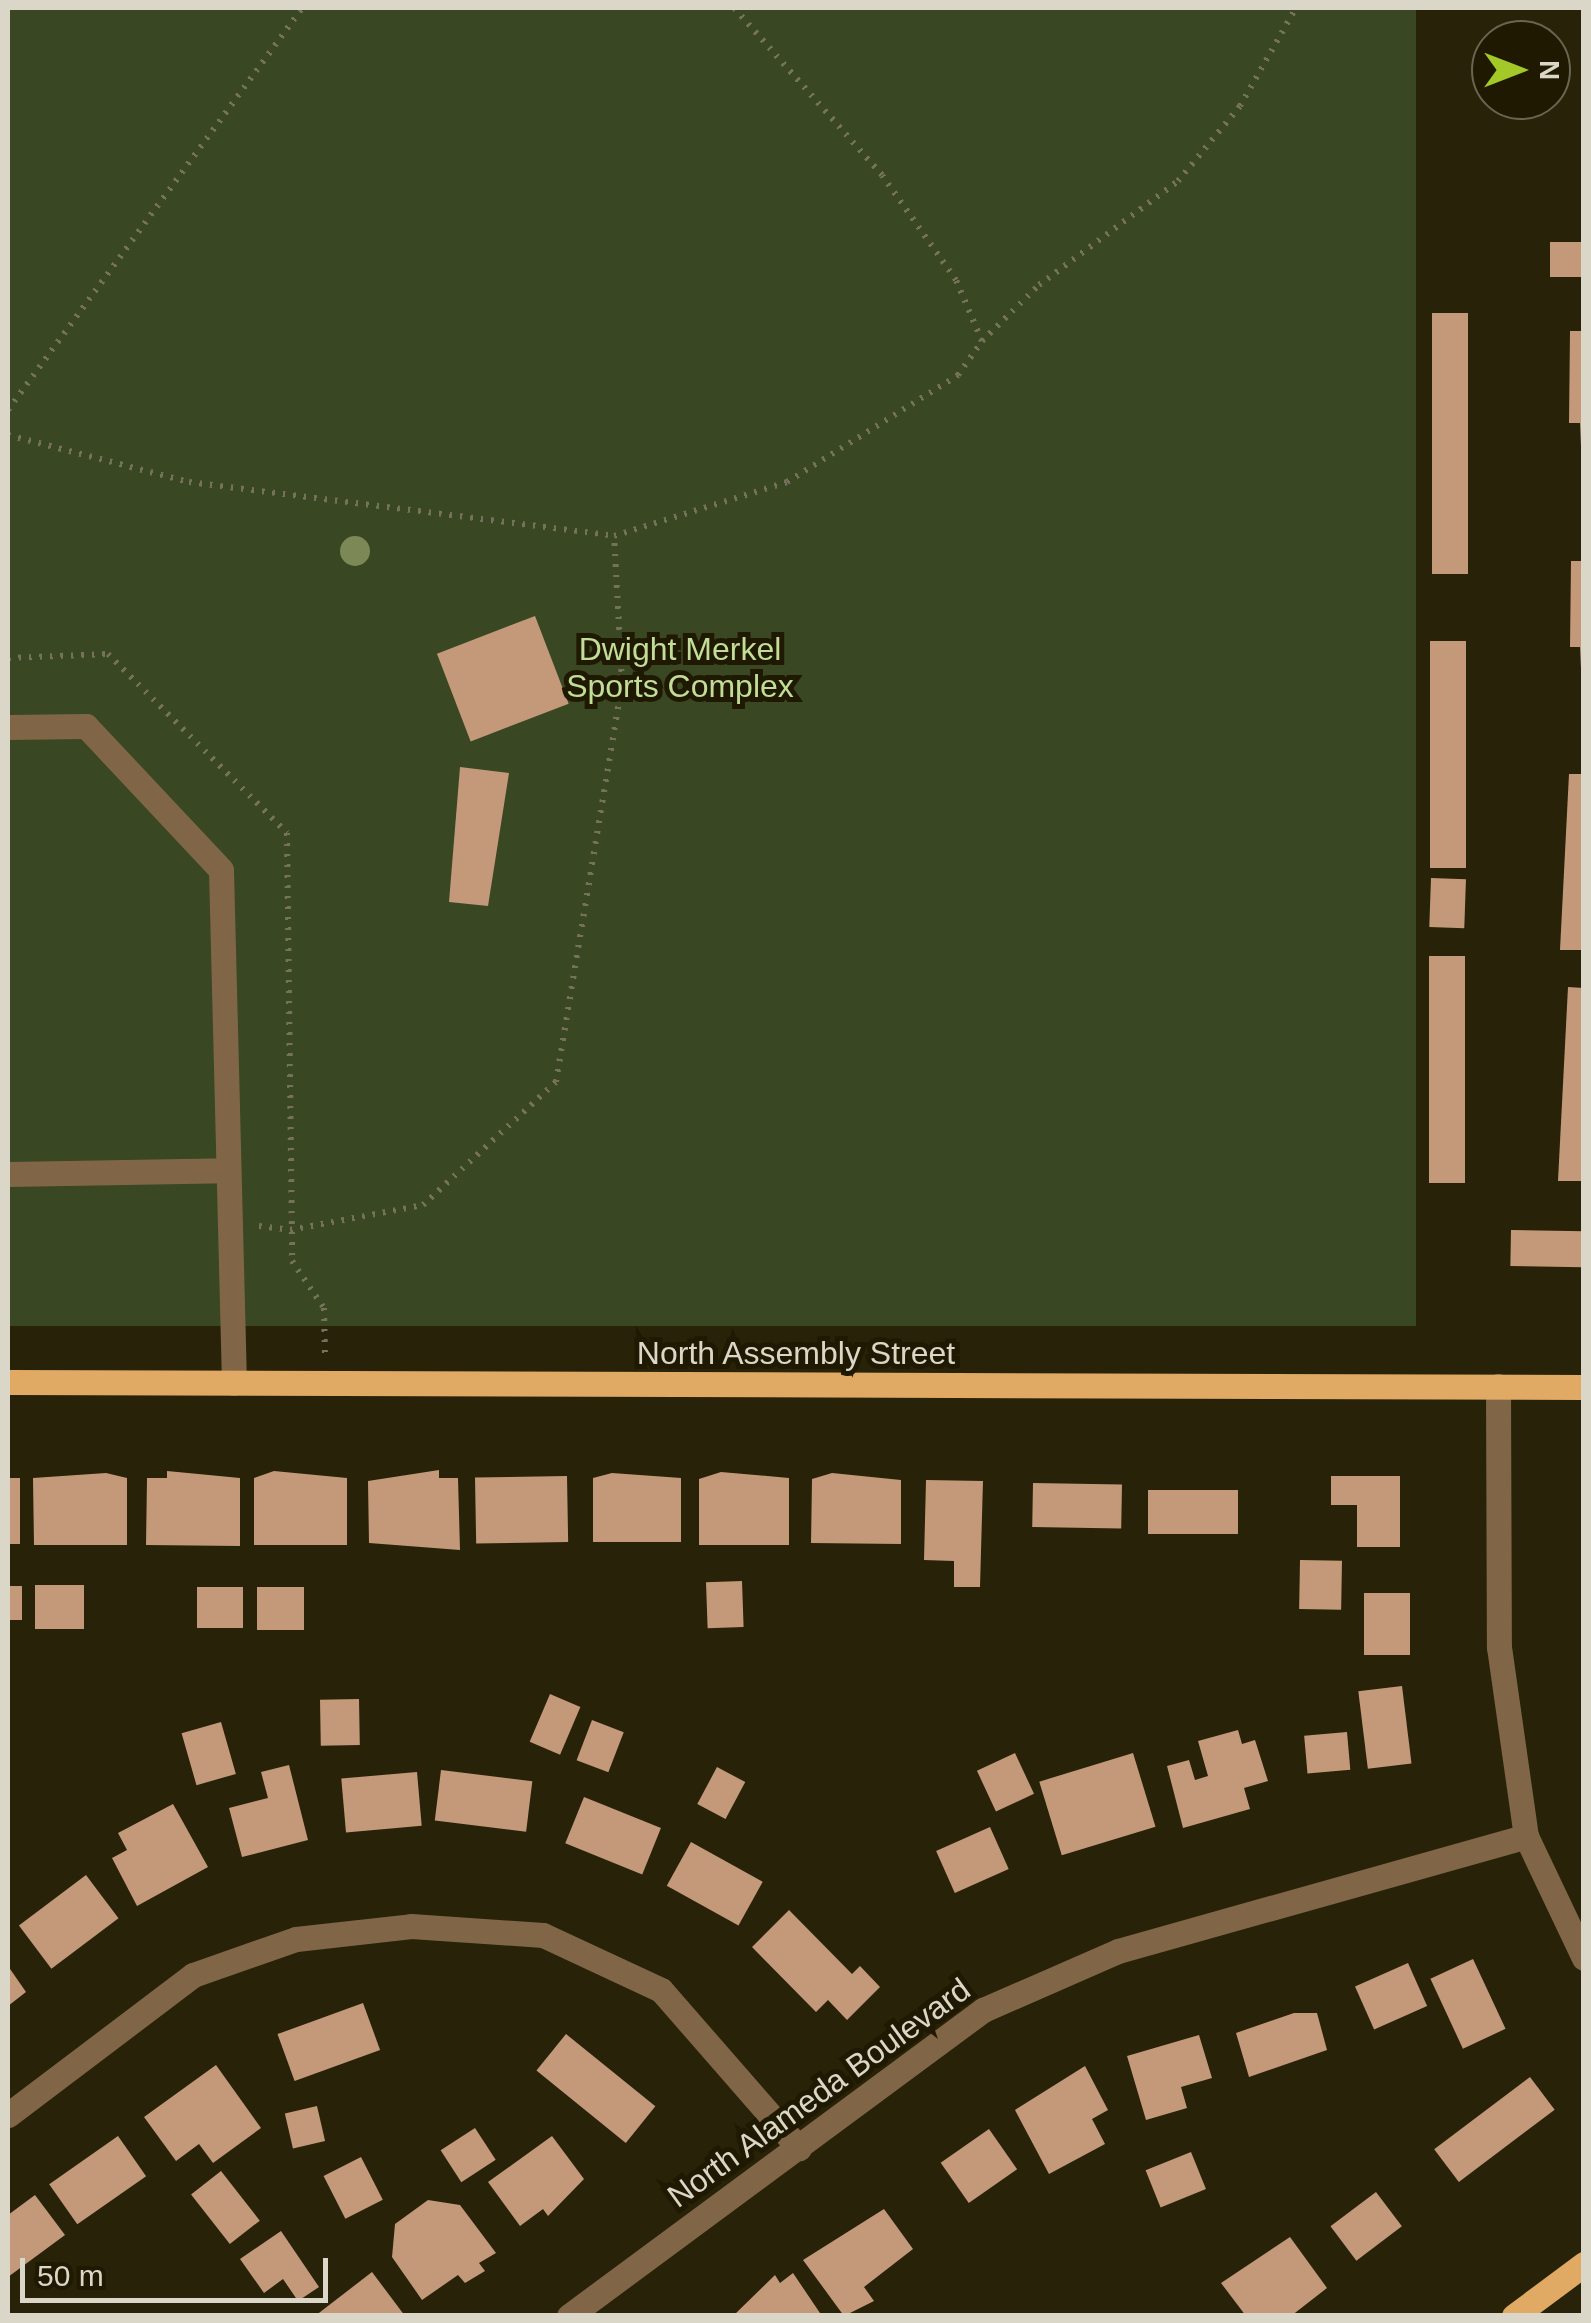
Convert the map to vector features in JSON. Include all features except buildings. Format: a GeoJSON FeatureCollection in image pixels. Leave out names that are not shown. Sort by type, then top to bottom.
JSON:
{"type":"FeatureCollection","features":[{"type":"Feature","properties":{"kind":"main road","name":"North Assembly Street"},"geometry":{"type":"LineString","coordinates":[[8,1382],[1584,1387]]}},
{"type":"Feature","properties":{"kind":"main road"},"geometry":{"type":"LineString","coordinates":[[1514,2316],[1584,2264]]}},
{"type":"Feature","properties":{"kind":"street"},"geometry":{"type":"LineString","coordinates":[[8,727],[86,726],[221,870],[234,1383]]}},
{"type":"Feature","properties":{"kind":"street"},"geometry":{"type":"LineString","coordinates":[[8,1174],[228,1170]]}},
{"type":"Feature","properties":{"kind":"street"},"geometry":{"type":"LineString","coordinates":[[1498,1386],[1499,1647],[1526,1836],[1584,1958]]}},
{"type":"Feature","properties":{"kind":"street","name":"North Alameda Boulevard"},"geometry":{"type":"LineString","coordinates":[[569,2316],[984,2010],[1118,1950],[1526,1836]]}},
{"type":"Feature","properties":{"kind":"street"},"geometry":{"type":"LineString","coordinates":[[8,2115],[193,1974],[296,1939],[410,1926],[544,1935],[661,1990],[799,2148]]}},
{"type":"Feature","properties":{"kind":"path"},"geometry":{"type":"LineString","coordinates":[[8,410],[302,8]]}},
{"type":"Feature","properties":{"kind":"path"},"geometry":{"type":"LineString","coordinates":[[734,8],[882,175],[956,280],[982,341]]}},
{"type":"Feature","properties":{"kind":"path"},"geometry":{"type":"LineString","coordinates":[[8,435],[189,482],[614,536],[787,482],[958,375],[982,341],[1039,284],[1178,181],[1240,106],[1296,8]]}},
{"type":"Feature","properties":{"kind":"path"},"geometry":{"type":"LineString","coordinates":[[228,1222],[290,1230],[423,1205],[556,1082],[622,682],[614,536]]}},
{"type":"Feature","properties":{"kind":"green space","name":"Dwight Merkel Sports Complex"},"geometry":{"type":"Polygon","coordinates":[[[8,8],[1416,8],[1416,1326],[8,1326],[8,8]]]}}]}
